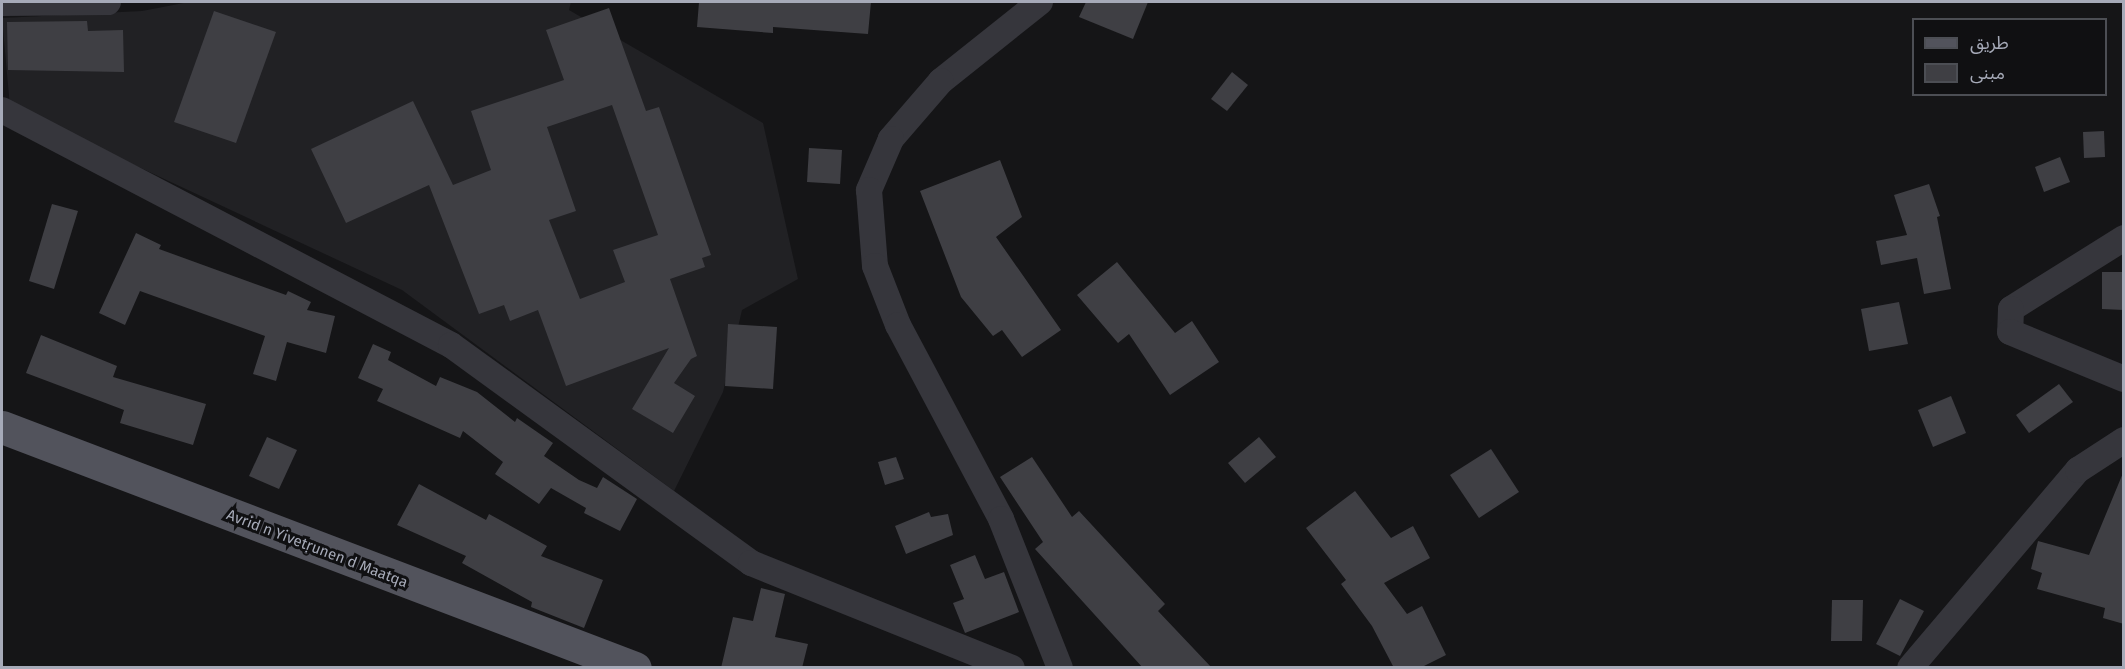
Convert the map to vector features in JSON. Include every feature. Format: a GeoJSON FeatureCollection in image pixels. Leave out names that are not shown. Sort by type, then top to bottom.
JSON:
{"type":"FeatureCollection","features":[{"type":"Feature","properties":{"kind":"main road","name":"Avrid n Yivetṛunen d Maatqa"},"geometry":{"type":"LineString","coordinates":[[2,427],[635,668]]}},
{"type":"Feature","properties":{"kind":"street"},"geometry":{"type":"LineString","coordinates":[[2,3],[108,2]]}},
{"type":"Feature","properties":{"kind":"street"},"geometry":{"type":"LineString","coordinates":[[1040,2],[941,81],[891,139],[869,190],[875,266],[894,315],[1001,519],[1060,668]]}},
{"type":"Feature","properties":{"kind":"street"},"geometry":{"type":"LineString","coordinates":[[2,110],[451,345],[750,563],[1012,668]]}},
{"type":"Feature","properties":{"kind":"street"},"geometry":{"type":"LineString","coordinates":[[2124,238],[2011,309],[2010,332],[2124,379]]}},
{"type":"Feature","properties":{"kind":"street"},"geometry":{"type":"LineString","coordinates":[[1911,668],[2078,470],[2124,440]]}},
{"type":"Feature","properties":{"kind":"shaded area"},"geometry":{"type":"Polygon","coordinates":[[[189,2],[571,2],[569,10],[763,123],[798,279],[742,310],[723,392],[674,491],[402,290],[10,107],[2,18],[142,11],[189,2]]]}},
{"type":"Feature","properties":{"kind":"building"},"geometry":{"type":"Polygon","coordinates":[[[699,2],[871,2],[868,34],[773,27],[773,33],[697,27],[699,2]]]}},
{"type":"Feature","properties":{"kind":"building"},"geometry":{"type":"Polygon","coordinates":[[[1086,2],[1148,2],[1133,39],[1079,17],[1086,2]]]}},
{"type":"Feature","properties":{"kind":"building"},"geometry":{"type":"Polygon","coordinates":[[[609,8],[646,111],[659,107],[711,255],[702,258],[705,267],[670,279],[697,356],[691,359],[674,383],[695,396],[673,433],[632,409],[669,348],[566,386],[538,310],[510,321],[504,305],[479,314],[429,185],[346,223],[311,149],[413,101],[453,185],[491,170],[471,111],[564,80],[546,30],[609,8]],[[612,105],[547,127],[576,211],[549,220],[580,299],[625,282],[613,250],[658,235],[612,105]]]}},
{"type":"Feature","properties":{"kind":"building"},"geometry":{"type":"Polygon","coordinates":[[[214,11],[276,32],[236,143],[174,122],[214,11]]]}},
{"type":"Feature","properties":{"kind":"building"},"geometry":{"type":"Polygon","coordinates":[[[87,21],[88,31],[123,30],[124,72],[8,70],[7,22],[87,21]]]}},
{"type":"Feature","properties":{"kind":"building"},"geometry":{"type":"Polygon","coordinates":[[[1232,72],[1248,85],[1227,111],[1211,99],[1232,72]]]}},
{"type":"Feature","properties":{"kind":"building"},"geometry":{"type":"Polygon","coordinates":[[[2104,131],[2105,157],[2084,158],[2083,132],[2104,131]]]}},
{"type":"Feature","properties":{"kind":"building"},"geometry":{"type":"Polygon","coordinates":[[[809,148],[842,150],[840,184],[807,182],[809,148]]]}},
{"type":"Feature","properties":{"kind":"building"},"geometry":{"type":"Polygon","coordinates":[[[2060,157],[2070,182],[2044,192],[2035,167],[2060,157]]]}},
{"type":"Feature","properties":{"kind":"building"},"geometry":{"type":"Polygon","coordinates":[[[1000,160],[1022,217],[996,237],[1061,330],[1022,357],[1002,330],[993,336],[961,297],[920,191],[1000,160]]]}},
{"type":"Feature","properties":{"kind":"building"},"geometry":{"type":"Polygon","coordinates":[[[1929,184],[1940,216],[1937,217],[1951,289],[1924,294],[1917,258],[1881,265],[1876,241],[1907,235],[1894,195],[1929,184]]]}},
{"type":"Feature","properties":{"kind":"building"},"geometry":{"type":"Polygon","coordinates":[[[52,204],[78,211],[54,289],[29,281],[52,204]]]}},
{"type":"Feature","properties":{"kind":"building"},"geometry":{"type":"Polygon","coordinates":[[[136,233],[161,245],[159,249],[286,295],[288,291],[311,302],[307,310],[335,316],[326,353],[287,342],[276,381],[253,374],[265,336],[140,291],[125,325],[99,313],[136,233]]]}},
{"type":"Feature","properties":{"kind":"building"},"geometry":{"type":"Polygon","coordinates":[[[1117,262],[1175,333],[1192,321],[1219,362],[1170,395],[1129,334],[1118,343],[1077,295],[1117,262]]]}},
{"type":"Feature","properties":{"kind":"building"},"geometry":{"type":"Polygon","coordinates":[[[2102,272],[2124,272],[2124,310],[2102,309],[2102,272]]]}},
{"type":"Feature","properties":{"kind":"building"},"geometry":{"type":"Polygon","coordinates":[[[1899,302],[1908,344],[1869,351],[1861,309],[1899,302]]]}},
{"type":"Feature","properties":{"kind":"building"},"geometry":{"type":"Polygon","coordinates":[[[728,324],[777,327],[773,389],[725,386],[728,324]]]}},
{"type":"Feature","properties":{"kind":"building"},"geometry":{"type":"Polygon","coordinates":[[[41,335],[117,366],[113,377],[206,404],[193,445],[120,423],[124,410],[26,373],[41,335]]]}},
{"type":"Feature","properties":{"kind":"building"},"geometry":{"type":"Polygon","coordinates":[[[373,344],[391,352],[388,360],[436,386],[440,377],[477,392],[515,422],[517,418],[553,443],[544,456],[579,480],[597,488],[603,477],[637,499],[620,531],[584,513],[586,508],[551,488],[539,504],[495,474],[503,462],[463,431],[460,438],[377,401],[383,389],[358,378],[373,344]]]}},
{"type":"Feature","properties":{"kind":"building"},"geometry":{"type":"Polygon","coordinates":[[[2059,384],[2073,402],[2029,433],[2016,415],[2059,384]]]}},
{"type":"Feature","properties":{"kind":"building"},"geometry":{"type":"Polygon","coordinates":[[[1951,396],[1966,433],[1933,447],[1918,410],[1951,396]]]}},
{"type":"Feature","properties":{"kind":"building"},"geometry":{"type":"Polygon","coordinates":[[[267,437],[297,450],[279,489],[249,476],[267,437]]]}},
{"type":"Feature","properties":{"kind":"building"},"geometry":{"type":"Polygon","coordinates":[[[1259,437],[1276,457],[1245,483],[1228,463],[1259,437]]]}},
{"type":"Feature","properties":{"kind":"building"},"geometry":{"type":"Polygon","coordinates":[[[1491,449],[1519,492],[1479,518],[1450,475],[1491,449]]]}},
{"type":"Feature","properties":{"kind":"building"},"geometry":{"type":"Polygon","coordinates":[[[896,457],[904,479],[885,485],[878,462],[896,457]]]}},
{"type":"Feature","properties":{"kind":"building"},"geometry":{"type":"Polygon","coordinates":[[[1032,457],[1072,517],[1079,511],[1165,604],[1158,611],[1212,668],[1143,668],[1035,549],[1043,542],[1000,477],[1032,457]]]}},
{"type":"Feature","properties":{"kind":"building"},"geometry":{"type":"Polygon","coordinates":[[[2123,473],[2124,624],[2103,618],[2105,608],[2037,589],[2042,573],[2031,569],[2038,541],[2089,555],[2123,473]]]}},
{"type":"Feature","properties":{"kind":"building"},"geometry":{"type":"Polygon","coordinates":[[[419,484],[486,520],[489,514],[547,546],[541,556],[603,580],[584,628],[531,607],[532,602],[462,563],[466,556],[397,525],[419,484]]]}},
{"type":"Feature","properties":{"kind":"building"},"geometry":{"type":"Polygon","coordinates":[[[1355,491],[1391,538],[1413,526],[1430,558],[1384,583],[1407,614],[1422,606],[1446,655],[1420,668],[1394,668],[1372,626],[1341,584],[1346,580],[1306,528],[1355,491]]]}},
{"type":"Feature","properties":{"kind":"building"},"geometry":{"type":"Polygon","coordinates":[[[929,512],[931,517],[948,514],[953,535],[906,554],[895,526],[929,512]]]}},
{"type":"Feature","properties":{"kind":"building"},"geometry":{"type":"Polygon","coordinates":[[[975,555],[985,579],[1004,572],[1019,612],[965,633],[953,603],[964,599],[950,565],[975,555]]]}},
{"type":"Feature","properties":{"kind":"building"},"geometry":{"type":"Polygon","coordinates":[[[761,588],[785,594],[775,637],[808,644],[802,668],[721,668],[733,617],[753,621],[761,588]]]}},
{"type":"Feature","properties":{"kind":"building"},"geometry":{"type":"Polygon","coordinates":[[[1900,599],[1924,611],[1900,656],[1876,644],[1900,599]]]}},
{"type":"Feature","properties":{"kind":"building"},"geometry":{"type":"Polygon","coordinates":[[[1832,600],[1863,600],[1862,641],[1831,641],[1832,600]]]}}]}
